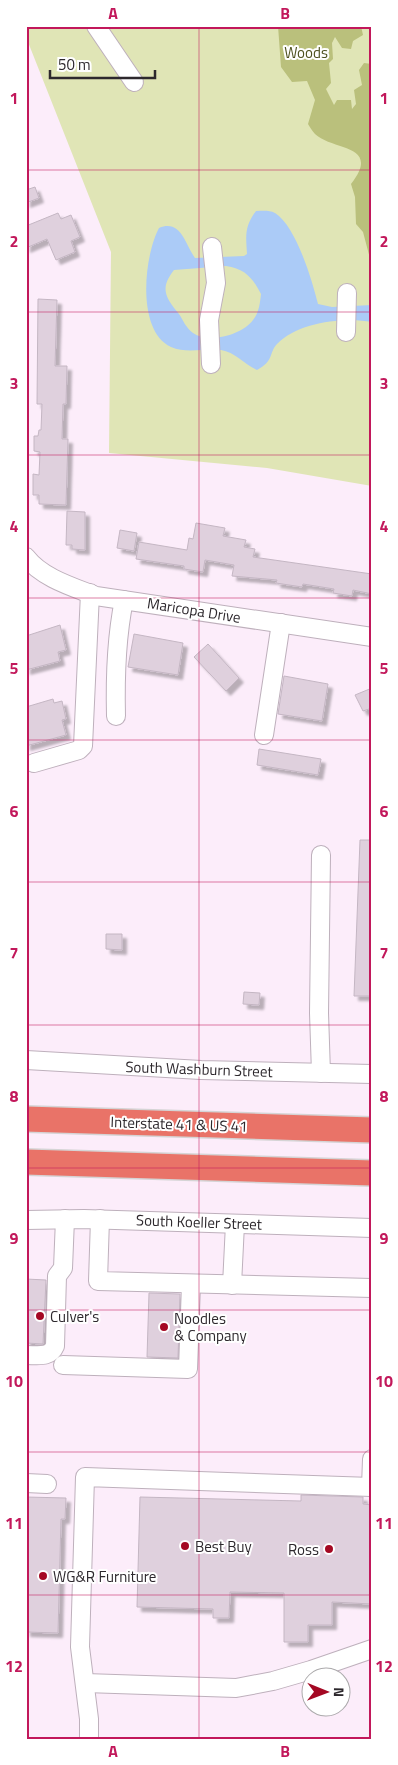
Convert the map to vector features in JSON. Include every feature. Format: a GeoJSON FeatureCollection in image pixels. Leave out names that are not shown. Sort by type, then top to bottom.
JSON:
{"type":"FeatureCollection","features":[{"type":"Feature","properties":{"kind":"highway","name":"Interstate 41 & US 41"},"geometry":{"type":"LineString","coordinates":[[26,1120],[372,1130]]}},
{"type":"Feature","properties":{"kind":"highway"},"geometry":{"type":"LineString","coordinates":[[26,1162],[372,1173]]}},
{"type":"Feature","properties":{"kind":"street"},"geometry":{"type":"LineString","coordinates":[[96,26],[134,82]]}},
{"type":"Feature","properties":{"kind":"street"},"geometry":{"type":"LineString","coordinates":[[211,364],[209,330],[216,283],[212,247]]}},
{"type":"Feature","properties":{"kind":"street"},"geometry":{"type":"LineString","coordinates":[[346,332],[347,294]]}},
{"type":"Feature","properties":{"kind":"street","name":"Maricopa Drive"},"geometry":{"type":"LineString","coordinates":[[28,563],[72,587],[90,593],[124,600],[372,637]]}},
{"type":"Feature","properties":{"kind":"street"},"geometry":{"type":"LineString","coordinates":[[34,763],[79,750],[83,746],[90,593]]}},
{"type":"Feature","properties":{"kind":"street"},"geometry":{"type":"LineString","coordinates":[[116,716],[116,656],[118,630],[124,600]]}},
{"type":"Feature","properties":{"kind":"street"},"geometry":{"type":"LineString","coordinates":[[264,735],[281,623]]}},
{"type":"Feature","properties":{"kind":"street"},"geometry":{"type":"LineString","coordinates":[[321,855],[319,1020],[321,1073]]}},
{"type":"Feature","properties":{"kind":"street","name":"South Washburn Street"},"geometry":{"type":"LineString","coordinates":[[26,1060],[201,1070],[372,1074]]}},
{"type":"Feature","properties":{"kind":"street"},"geometry":{"type":"LineString","coordinates":[[26,1355],[45,1355],[51,1353],[55,1346],[57,1276],[63,1268],[65,1219]]}},
{"type":"Feature","properties":{"kind":"street"},"geometry":{"type":"LineString","coordinates":[[100,1219],[98,1281],[372,1288]]}},
{"type":"Feature","properties":{"kind":"street","name":"South Koeller Street"},"geometry":{"type":"LineString","coordinates":[[26,1220],[100,1219],[372,1228]]}},
{"type":"Feature","properties":{"kind":"street"},"geometry":{"type":"LineString","coordinates":[[232,1285],[235,1224]]}},
{"type":"Feature","properties":{"kind":"street"},"geometry":{"type":"LineString","coordinates":[[63,1365],[188,1369],[191,1284]]}},
{"type":"Feature","properties":{"kind":"street"},"geometry":{"type":"LineString","coordinates":[[89,1739],[89,1719],[80,1647],[85,1476],[371,1487],[372,1459]]}},
{"type":"Feature","properties":{"kind":"street"},"geometry":{"type":"LineString","coordinates":[[26,1483],[46,1484]]}},
{"type":"Feature","properties":{"kind":"street"},"geometry":{"type":"LineString","coordinates":[[85,1683],[236,1688],[273,1681],[372,1650]]}},
{"type":"Feature","properties":{"kind":"green space"},"geometry":{"type":"Polygon","coordinates":[[[26,26],[372,26],[372,486],[267,468],[109,453],[111,252],[26,37],[26,26]]]}},
{"type":"Feature","properties":{"kind":"green space","name":"Woods"},"geometry":{"type":"Polygon","coordinates":[[[278,26],[361,26],[363,35],[353,41],[351,49],[342,48],[335,37],[332,43],[333,59],[329,63],[331,83],[326,89],[334,105],[337,100],[351,100],[352,109],[356,104],[354,90],[362,85],[359,70],[364,63],[372,64],[372,266],[363,232],[356,224],[355,197],[351,184],[359,171],[361,162],[358,155],[351,150],[315,134],[308,124],[315,100],[307,81],[292,82],[281,67],[278,26]]]}},
{"type":"Feature","properties":{"kind":"water"},"geometry":{"type":"Polygon","coordinates":[[[256,211],[275,213],[290,229],[302,254],[318,304],[332,307],[372,305],[372,322],[335,321],[309,326],[297,331],[277,344],[269,360],[257,370],[226,351],[177,349],[171,347],[160,338],[152,326],[146,292],[150,256],[159,228],[172,227],[182,234],[195,258],[244,256],[247,254],[246,242],[249,222],[256,211]],[[226,266],[174,270],[169,277],[166,288],[168,298],[193,333],[208,338],[233,334],[248,325],[255,317],[259,308],[261,294],[247,275],[238,269],[226,266]]]}},
{"type":"Feature","properties":{"kind":"building"},"geometry":{"type":"Polygon","coordinates":[[[35,187],[39,198],[26,203],[26,190],[35,187]]]}},
{"type":"Feature","properties":{"kind":"building"},"geometry":{"type":"Polygon","coordinates":[[[58,213],[61,219],[71,215],[80,237],[71,241],[75,252],[56,260],[47,239],[26,248],[26,226],[58,213]]]}},
{"type":"Feature","properties":{"kind":"building"},"geometry":{"type":"Polygon","coordinates":[[[38,299],[57,300],[55,366],[67,366],[66,404],[63,404],[62,439],[68,439],[66,505],[39,504],[39,495],[33,495],[33,474],[39,475],[40,452],[34,451],[34,436],[38,436],[39,430],[41,430],[42,404],[37,404],[38,299]]]}},
{"type":"Feature","properties":{"kind":"building"},"geometry":{"type":"Polygon","coordinates":[[[67,511],[85,512],[85,550],[72,549],[72,545],[66,545],[67,511]]]}},
{"type":"Feature","properties":{"kind":"building"},"geometry":{"type":"Polygon","coordinates":[[[196,523],[225,528],[223,536],[246,540],[244,547],[255,549],[253,557],[372,574],[372,594],[353,590],[352,596],[333,593],[334,589],[303,584],[302,587],[276,583],[277,580],[232,576],[234,565],[205,560],[203,572],[184,569],[184,566],[136,559],[139,542],[187,550],[189,538],[193,539],[196,523]]]}},
{"type":"Feature","properties":{"kind":"building"},"geometry":{"type":"Polygon","coordinates":[[[120,530],[137,533],[134,551],[117,548],[120,530]]]}},
{"type":"Feature","properties":{"kind":"building"},"geometry":{"type":"Polygon","coordinates":[[[60,625],[66,650],[58,652],[60,661],[26,670],[26,636],[60,625]]]}},
{"type":"Feature","properties":{"kind":"building"},"geometry":{"type":"Polygon","coordinates":[[[134,634],[183,643],[178,675],[128,667],[134,634]]]}},
{"type":"Feature","properties":{"kind":"building"},"geometry":{"type":"Polygon","coordinates":[[[208,644],[239,678],[226,691],[194,657],[208,644]]]}},
{"type":"Feature","properties":{"kind":"building"},"geometry":{"type":"Polygon","coordinates":[[[284,676],[328,684],[322,721],[278,714],[284,676]]]}},
{"type":"Feature","properties":{"kind":"building"},"geometry":{"type":"Polygon","coordinates":[[[372,688],[372,708],[363,711],[355,695],[372,688]]]}},
{"type":"Feature","properties":{"kind":"building"},"geometry":{"type":"Polygon","coordinates":[[[53,699],[54,703],[62,701],[66,719],[62,720],[66,735],[26,746],[26,707],[53,699]]]}},
{"type":"Feature","properties":{"kind":"building"},"geometry":{"type":"Polygon","coordinates":[[[259,749],[321,759],[318,775],[257,765],[259,749]]]}},
{"type":"Feature","properties":{"kind":"building"},"geometry":{"type":"Polygon","coordinates":[[[360,840],[372,840],[372,996],[354,996],[360,840]]]}},
{"type":"Feature","properties":{"kind":"building"},"geometry":{"type":"Polygon","coordinates":[[[106,934],[122,934],[122,950],[106,949],[106,934]]]}},
{"type":"Feature","properties":{"kind":"building"},"geometry":{"type":"Polygon","coordinates":[[[244,992],[260,993],[259,1005],[243,1004],[244,992]]]}},
{"type":"Feature","properties":{"kind":"building","name":"Culver's"},"geometry":{"type":"Polygon","coordinates":[[[26,1279],[46,1280],[43,1344],[26,1343],[26,1279]]]}},
{"type":"Feature","properties":{"kind":"building","name":"Noodles & Company"},"geometry":{"type":"Polygon","coordinates":[[[149,1293],[180,1294],[178,1358],[147,1357],[149,1293]]]}},
{"type":"Feature","properties":{"kind":"building"},"geometry":{"type":"Polygon","coordinates":[[[301,1495],[363,1497],[363,1504],[372,1505],[372,1604],[332,1602],[332,1625],[308,1625],[308,1642],[284,1642],[284,1593],[230,1592],[229,1618],[213,1618],[213,1609],[137,1607],[140,1497],[301,1501],[301,1495]]]}},
{"type":"Feature","properties":{"kind":"building","name":"WG&R Furniture"},"geometry":{"type":"Polygon","coordinates":[[[26,1497],[66,1498],[65,1519],[61,1519],[58,1633],[26,1632],[26,1497]]]}},
{"type":"Feature","properties":{"kind":"place","name":"Culver's"},"geometry":{"type":"Point","coordinates":[40,1316]}},
{"type":"Feature","properties":{"kind":"place","name":"Noodles & Company"},"geometry":{"type":"Point","coordinates":[164,1327]}},
{"type":"Feature","properties":{"kind":"place","name":"Best Buy"},"geometry":{"type":"Point","coordinates":[185,1546]}},
{"type":"Feature","properties":{"kind":"place","name":"Ross"},"geometry":{"type":"Point","coordinates":[329,1549]}},
{"type":"Feature","properties":{"kind":"place","name":"WG&R Furniture"},"geometry":{"type":"Point","coordinates":[43,1576]}}]}
